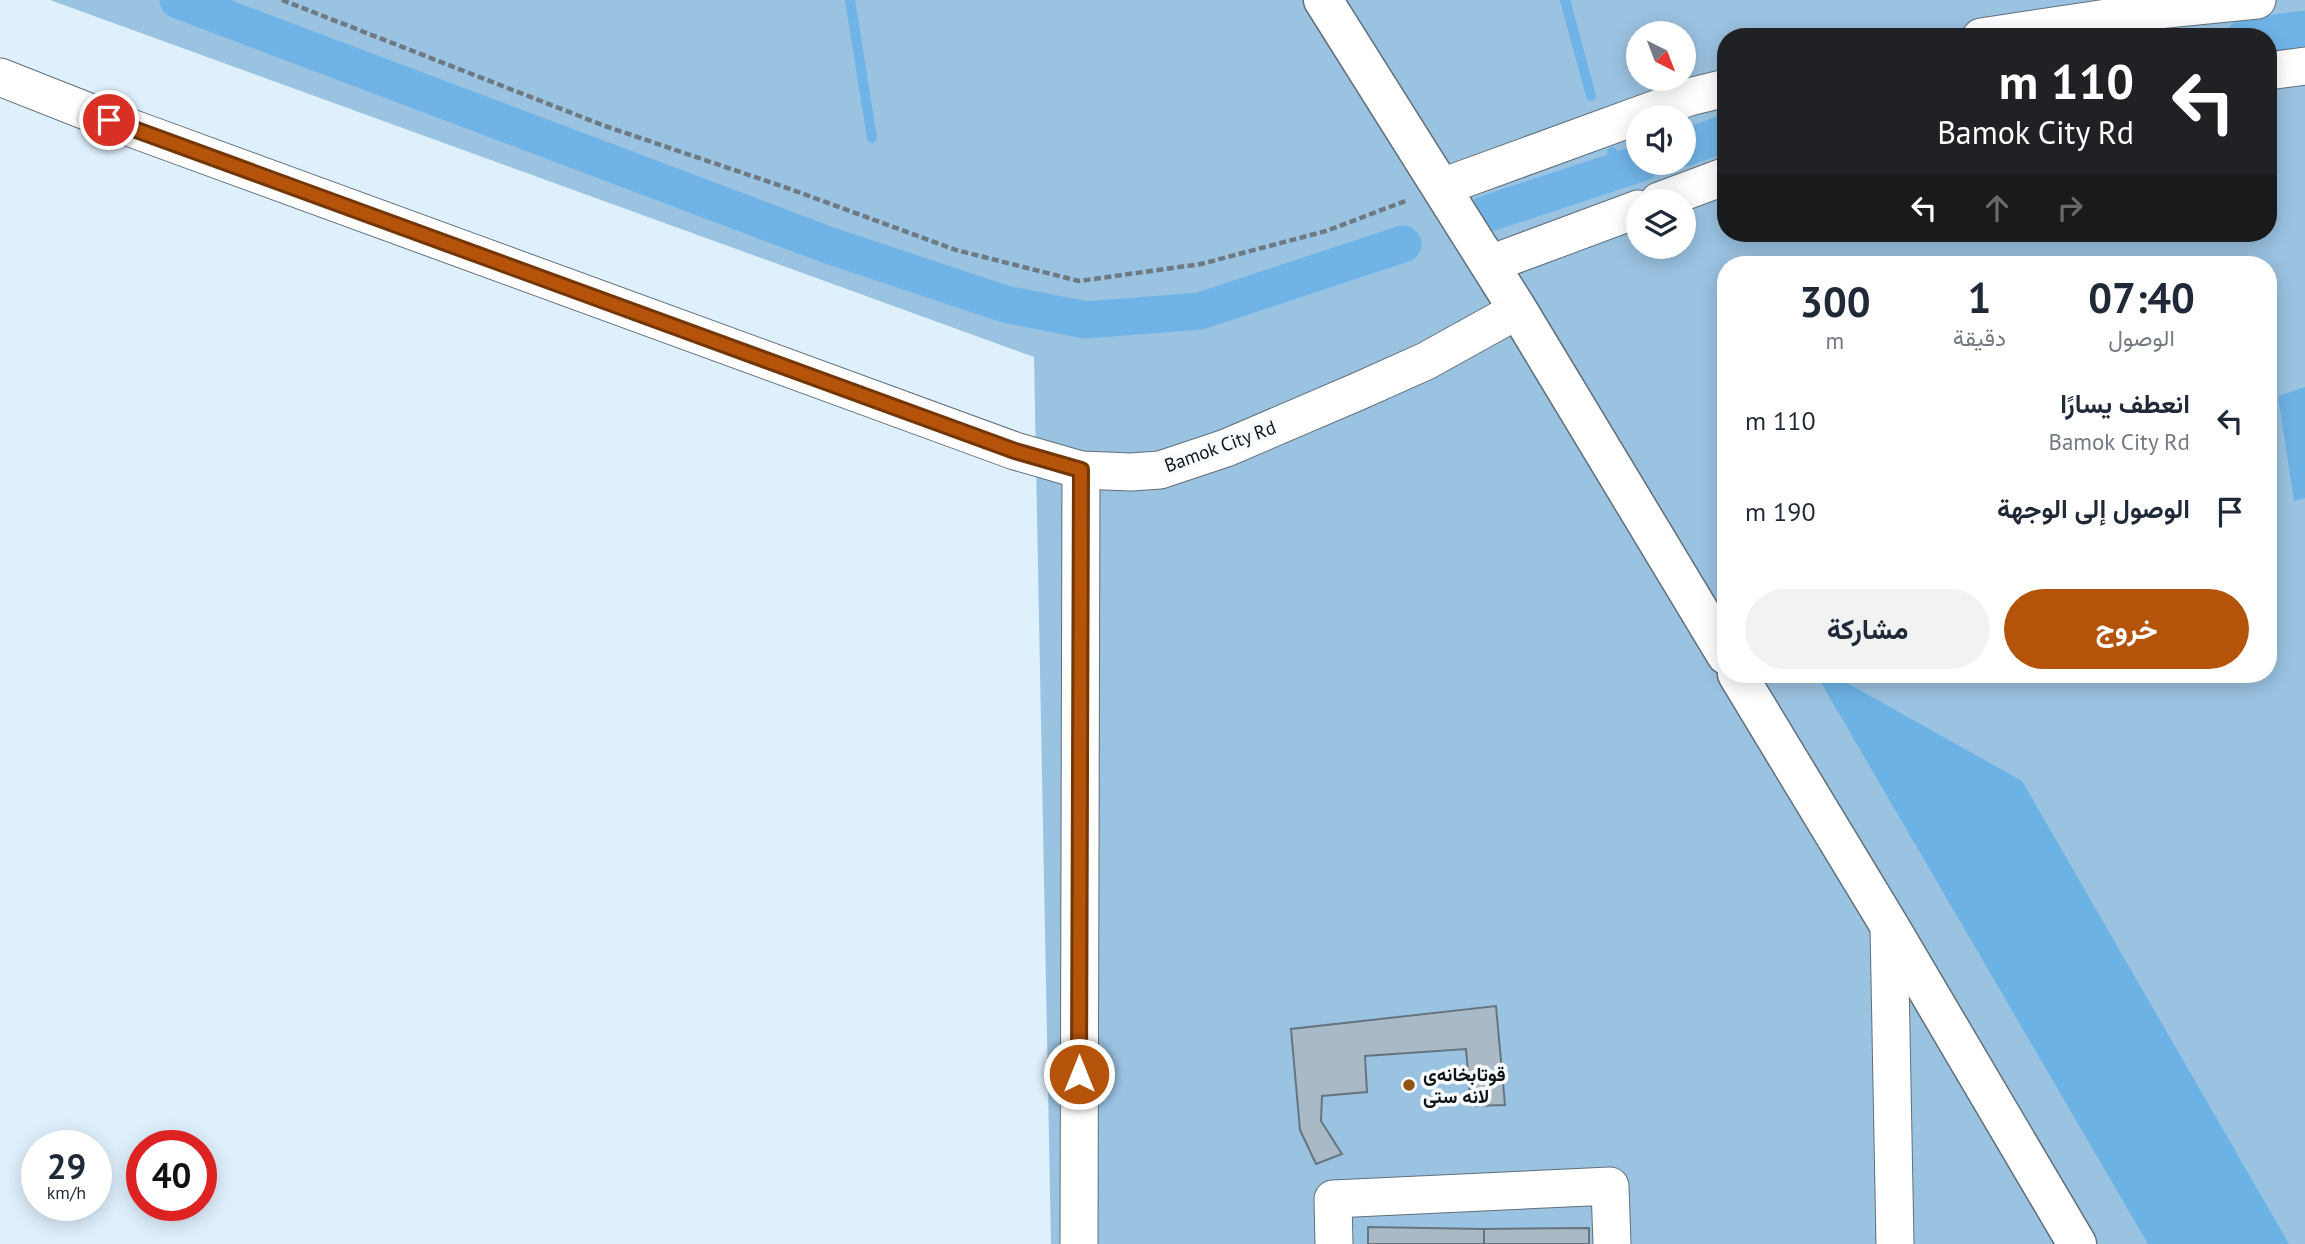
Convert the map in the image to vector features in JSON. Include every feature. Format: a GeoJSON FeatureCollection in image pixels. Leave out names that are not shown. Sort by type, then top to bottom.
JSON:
{"type":"FeatureCollection","features":[{"type":"Feature","properties":{"kind":"main road"},"geometry":{"type":"LineString","coordinates":[[1323,0],[1490,264],[1717,640]]}},
{"type":"Feature","properties":{"kind":"main road"},"geometry":{"type":"LineString","coordinates":[[1742,683],[2077,1244]]}},
{"type":"Feature","properties":{"kind":"street"},"geometry":{"type":"LineString","coordinates":[[2041,28],[2167,9],[2257,0]]}},
{"type":"Feature","properties":{"kind":"street"},"geometry":{"type":"LineString","coordinates":[[2277,70],[2305,66]]}},
{"type":"Feature","properties":{"kind":"street","name":"Bamok City Rd"},"geometry":{"type":"LineString","coordinates":[[0,77],[109,120],[1015,451],[1081,470],[1160,470],[1226,448],[1426,361],[1518,310]]}},
{"type":"Feature","properties":{"kind":"street"},"geometry":{"type":"LineString","coordinates":[[1442,187],[1689,97],[1717,90]]}},
{"type":"Feature","properties":{"kind":"street"},"geometry":{"type":"LineString","coordinates":[[1691,189],[1717,179]]}},
{"type":"Feature","properties":{"kind":"street"},"geometry":{"type":"LineString","coordinates":[[1490,264],[1626,213]]}},
{"type":"Feature","properties":{"kind":"street"},"geometry":{"type":"LineString","coordinates":[[1079,1244],[1081,470]]}},
{"type":"Feature","properties":{"kind":"street"},"geometry":{"type":"LineString","coordinates":[[1889,925],[1895,1244]]}},
{"type":"Feature","properties":{"kind":"street"},"geometry":{"type":"LineString","coordinates":[[1334,1244],[1333,1199],[1610,1186],[1612,1244]]}},
{"type":"Feature","properties":{"kind":"path"},"geometry":{"type":"LineString","coordinates":[[282,0],[604,126],[790,189],[956,250],[1079,281],[1201,264],[1326,232],[1442,187]]}},
{"type":"Feature","properties":{"kind":"shaded area"},"geometry":{"type":"Polygon","coordinates":[[[50,0],[2305,0],[2305,1244],[1051,1244],[1034,357],[50,0]]]}},
{"type":"Feature","properties":{"kind":"shaded area"},"geometry":{"type":"Polygon","coordinates":[[[2305,387],[2305,498],[2294,501],[2278,396],[2305,387]]]}},
{"type":"Feature","properties":{"kind":"shaded area"},"geometry":{"type":"Polygon","coordinates":[[[1821,683],[1847,683],[2022,781],[2289,1244],[2148,1244],[1821,683]]]}},
{"type":"Feature","properties":{"kind":"building"},"geometry":{"type":"Polygon","coordinates":[[[1496,1006],[1505,1105],[1471,1106],[1466,1049],[1365,1056],[1367,1092],[1322,1096],[1321,1121],[1342,1154],[1316,1164],[1300,1130],[1291,1029],[1496,1006]]]}},
{"type":"Feature","properties":{"kind":"building"},"geometry":{"type":"Polygon","coordinates":[[[1368,1227],[1484,1229],[1484,1244],[1368,1244],[1368,1227]]]}},
{"type":"Feature","properties":{"kind":"building"},"geometry":{"type":"Polygon","coordinates":[[[1589,1228],[1589,1244],[1484,1244],[1484,1229],[1589,1228]]]}},
{"type":"Feature","properties":{"kind":"waterway"},"geometry":{"type":"LineString","coordinates":[[178,0],[828,245],[1005,304],[1086,320],[1200,311],[1403,244]]}},
{"type":"Feature","properties":{"kind":"waterway"},"geometry":{"type":"LineString","coordinates":[[850,0],[872,138]]}},
{"type":"Feature","properties":{"kind":"waterway"},"geometry":{"type":"LineString","coordinates":[[1565,0],[1591,96]]}},
{"type":"Feature","properties":{"kind":"waterway"},"geometry":{"type":"LineString","coordinates":[[2277,33],[2305,29]]}},
{"type":"Feature","properties":{"kind":"waterway"},"geometry":{"type":"LineString","coordinates":[[1696,144],[1717,136]]}},
{"type":"Feature","properties":{"kind":"waterway"},"geometry":{"type":"LineString","coordinates":[[1612,152],[1619,171]]}},
{"type":"Feature","properties":{"kind":"waterway"},"geometry":{"type":"LineString","coordinates":[[1486,214],[1626,168]]}},
{"type":"Feature","properties":{"kind":"place","name":"قوتابخانەی لانە ستی"},"geometry":{"type":"Point","coordinates":[1409,1085]}},
{"type":"Feature","properties":{"kind":"route"},"geometry":{"type":"LineString","coordinates":[[109,120],[1015,451],[1081,470],[1079,1074]]}}]}
